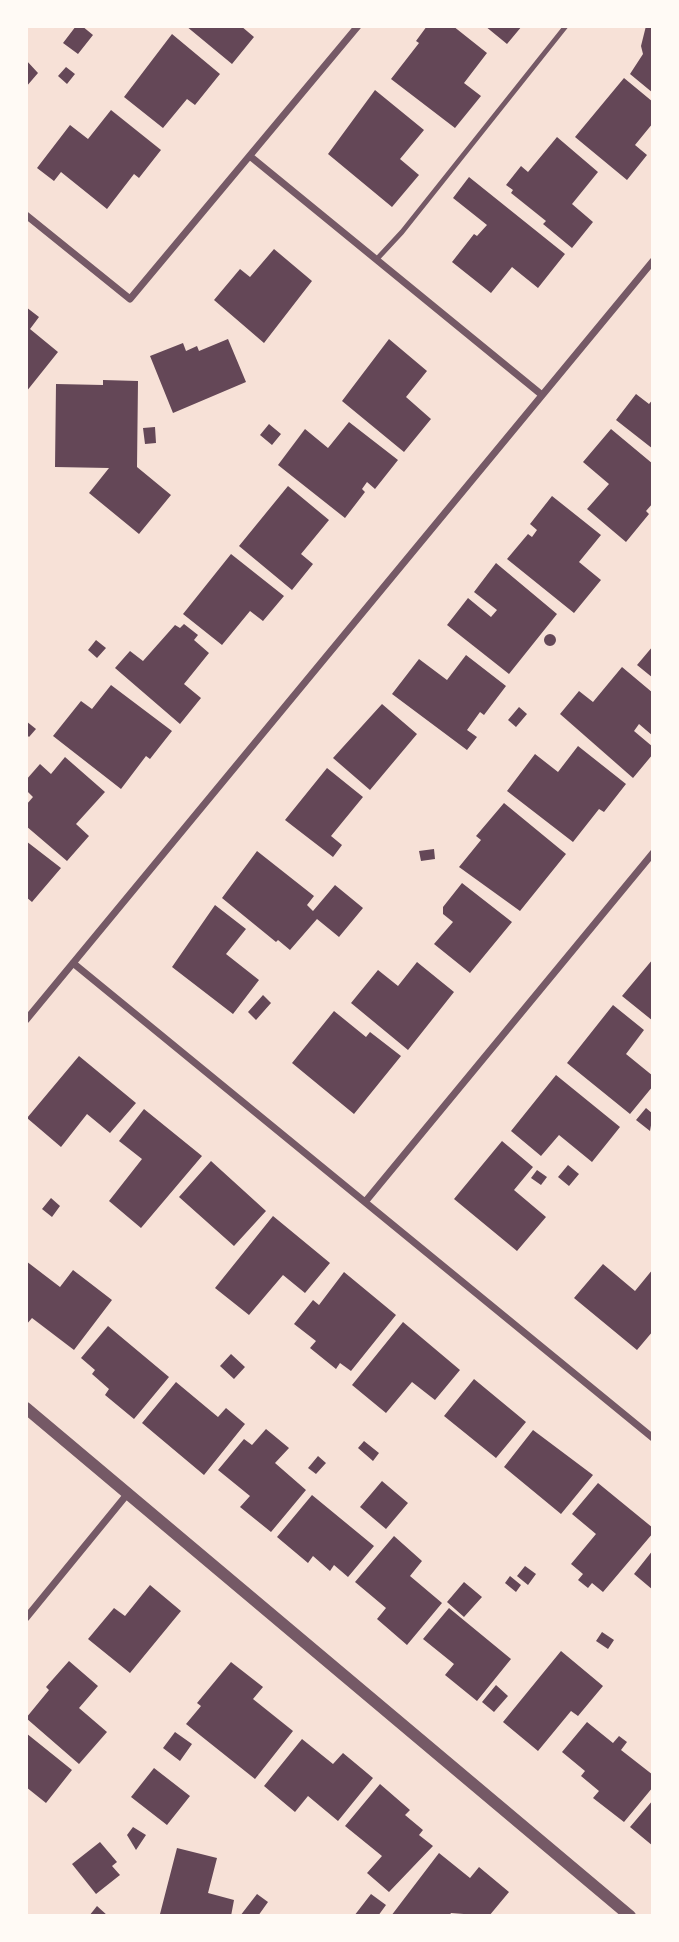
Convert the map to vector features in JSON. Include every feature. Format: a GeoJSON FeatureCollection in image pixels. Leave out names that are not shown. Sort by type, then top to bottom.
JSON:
{"type":"FeatureCollection","features":[{"type":"Feature","properties":{"kind":"street"},"geometry":{"type":"LineString","coordinates":[[26,215],[130,299],[358,26]]}},
{"type":"Feature","properties":{"kind":"street"},"geometry":{"type":"LineString","coordinates":[[251,157],[542,395]]}},
{"type":"Feature","properties":{"kind":"street"},"geometry":{"type":"LineString","coordinates":[[26,1020],[653,261]]}},
{"type":"Feature","properties":{"kind":"street"},"geometry":{"type":"LineString","coordinates":[[365,1202],[653,853]]}},
{"type":"Feature","properties":{"kind":"street"},"geometry":{"type":"LineString","coordinates":[[74,963],[650,1436],[653,1426]]}},
{"type":"Feature","properties":{"kind":"street"},"geometry":{"type":"LineString","coordinates":[[26,1408],[630,1916]]}},
{"type":"Feature","properties":{"kind":"street"},"geometry":{"type":"LineString","coordinates":[[26,1618],[129,1493]]}},
{"type":"Feature","properties":{"kind":"lane"},"geometry":{"type":"LineString","coordinates":[[376,260],[402,232],[566,26]]}},
{"type":"Feature","properties":{"kind":"building"},"geometry":{"type":"Polygon","coordinates":[[[76,26],[82,26],[93,35],[78,54],[63,43],[76,26]]]}},
{"type":"Feature","properties":{"kind":"building"},"geometry":{"type":"Polygon","coordinates":[[[186,26],[241,26],[254,37],[232,64],[186,26]]]}},
{"type":"Feature","properties":{"kind":"building"},"geometry":{"type":"Polygon","coordinates":[[[427,26],[453,26],[487,53],[464,83],[481,96],[455,128],[391,79],[419,43],[416,41],[427,26]]]}},
{"type":"Feature","properties":{"kind":"building"},"geometry":{"type":"Polygon","coordinates":[[[485,26],[522,26],[507,44],[485,26]]]}},
{"type":"Feature","properties":{"kind":"building"},"geometry":{"type":"Polygon","coordinates":[[[646,26],[653,26],[653,93],[630,74],[643,54],[641,46],[646,26]]]}},
{"type":"Feature","properties":{"kind":"building"},"geometry":{"type":"Polygon","coordinates":[[[172,34],[220,74],[195,105],[187,99],[163,128],[124,97],[172,34]]]}},
{"type":"Feature","properties":{"kind":"building"},"geometry":{"type":"Polygon","coordinates":[[[26,60],[38,73],[26,87],[26,60]]]}},
{"type":"Feature","properties":{"kind":"building"},"geometry":{"type":"Polygon","coordinates":[[[66,67],[75,74],[67,84],[58,76],[66,67]]]}},
{"type":"Feature","properties":{"kind":"building"},"geometry":{"type":"Polygon","coordinates":[[[624,78],[653,102],[653,123],[635,145],[647,155],[627,180],[575,137],[624,78]]]}},
{"type":"Feature","properties":{"kind":"building"},"geometry":{"type":"Polygon","coordinates":[[[375,90],[424,130],[400,159],[419,175],[392,207],[328,154],[375,90]]]}},
{"type":"Feature","properties":{"kind":"building"},"geometry":{"type":"Polygon","coordinates":[[[111,110],[161,150],[139,178],[134,174],[107,209],[61,172],[54,181],[37,168],[70,125],[88,139],[111,110]]]}},
{"type":"Feature","properties":{"kind":"building"},"geometry":{"type":"Polygon","coordinates":[[[557,137],[598,172],[572,204],[593,222],[572,248],[543,224],[546,221],[511,193],[513,190],[506,185],[521,166],[528,172],[557,137]]]}},
{"type":"Feature","properties":{"kind":"building"},"geometry":{"type":"Polygon","coordinates":[[[469,177],[565,254],[538,288],[512,267],[491,293],[452,262],[474,234],[477,236],[487,225],[453,198],[469,177]]]}},
{"type":"Feature","properties":{"kind":"building"},"geometry":{"type":"Polygon","coordinates":[[[274,249],[312,281],[264,343],[214,300],[240,269],[250,277],[274,249]]]}},
{"type":"Feature","properties":{"kind":"building"},"geometry":{"type":"Polygon","coordinates":[[[26,307],[39,317],[30,329],[58,352],[26,392],[26,307]]]}},
{"type":"Feature","properties":{"kind":"building"},"geometry":{"type":"Polygon","coordinates":[[[228,339],[246,382],[173,413],[150,356],[183,343],[186,351],[197,346],[199,351],[228,339]]]}},
{"type":"Feature","properties":{"kind":"building"},"geometry":{"type":"Polygon","coordinates":[[[389,339],[427,371],[406,397],[431,419],[404,452],[342,401],[389,339]]]}},
{"type":"Feature","properties":{"kind":"building"},"geometry":{"type":"Polygon","coordinates":[[[103,380],[138,381],[137,467],[171,495],[139,534],[89,493],[109,468],[55,467],[56,384],[103,385],[103,380]]]}},
{"type":"Feature","properties":{"kind":"building"},"geometry":{"type":"Polygon","coordinates":[[[636,394],[649,404],[653,399],[653,449],[616,420],[636,394]]]}},
{"type":"Feature","properties":{"kind":"building"},"geometry":{"type":"Polygon","coordinates":[[[349,422],[398,460],[375,489],[367,482],[362,489],[365,492],[345,518],[278,465],[305,429],[328,448],[349,422]]]}},
{"type":"Feature","properties":{"kind":"building"},"geometry":{"type":"Polygon","coordinates":[[[269,424],[281,434],[272,445],[260,435],[269,424]]]}},
{"type":"Feature","properties":{"kind":"building"},"geometry":{"type":"Polygon","coordinates":[[[155,427],[156,443],[145,444],[143,428],[155,427]]]}},
{"type":"Feature","properties":{"kind":"building"},"geometry":{"type":"Polygon","coordinates":[[[611,429],[653,464],[653,503],[646,511],[649,514],[626,542],[587,509],[609,484],[583,462],[611,429]]]}},
{"type":"Feature","properties":{"kind":"building"},"geometry":{"type":"Polygon","coordinates":[[[288,486],[329,520],[301,554],[313,564],[292,590],[239,546],[288,486]]]}},
{"type":"Feature","properties":{"kind":"building"},"geometry":{"type":"Polygon","coordinates":[[[552,496],[601,535],[579,562],[601,580],[574,613],[507,559],[528,534],[532,537],[537,530],[530,524],[552,496]]]}},
{"type":"Feature","properties":{"kind":"building"},"geometry":{"type":"Polygon","coordinates":[[[231,554],[284,596],[263,621],[250,611],[222,645],[183,614],[231,554]]]}},
{"type":"Feature","properties":{"kind":"building"},"geometry":{"type":"Polygon","coordinates":[[[496,563],[557,614],[509,674],[447,625],[468,598],[491,617],[497,610],[474,592],[496,563]]]}},
{"type":"Feature","properties":{"kind":"building"},"geometry":{"type":"Polygon","coordinates":[[[184,624],[198,635],[194,640],[209,653],[184,684],[201,698],[180,724],[115,668],[130,651],[143,661],[175,625],[180,628],[184,624]]]}},
{"type":"Feature","properties":{"kind":"building"},"geometry":{"type":"Polygon","coordinates":[[[550,634],[556,640],[550,646],[544,640],[550,634]]]}},
{"type":"Feature","properties":{"kind":"building"},"geometry":{"type":"Polygon","coordinates":[[[96,640],[106,648],[97,658],[88,650],[96,640]]]}},
{"type":"Feature","properties":{"kind":"building"},"geometry":{"type":"Polygon","coordinates":[[[653,646],[653,678],[637,665],[653,646]]]}},
{"type":"Feature","properties":{"kind":"building"},"geometry":{"type":"Polygon","coordinates":[[[466,655],[506,686],[484,715],[480,712],[467,730],[477,737],[467,750],[392,694],[419,659],[447,680],[466,655]]]}},
{"type":"Feature","properties":{"kind":"building"},"geometry":{"type":"Polygon","coordinates":[[[622,667],[653,693],[653,736],[639,724],[634,731],[653,747],[653,754],[633,778],[560,714],[579,691],[593,702],[622,667]]]}},
{"type":"Feature","properties":{"kind":"building"},"geometry":{"type":"Polygon","coordinates":[[[111,685],[172,731],[150,759],[146,756],[121,789],[53,736],[81,701],[92,709],[111,685]]]}},
{"type":"Feature","properties":{"kind":"building"},"geometry":{"type":"Polygon","coordinates":[[[382,704],[417,734],[370,790],[333,758],[382,704]]]}},
{"type":"Feature","properties":{"kind":"building"},"geometry":{"type":"Polygon","coordinates":[[[519,707],[527,714],[516,727],[508,720],[519,707]]]}},
{"type":"Feature","properties":{"kind":"building"},"geometry":{"type":"Polygon","coordinates":[[[26,721],[36,729],[29,737],[26,734],[26,721]]]}},
{"type":"Feature","properties":{"kind":"building"},"geometry":{"type":"Polygon","coordinates":[[[578,746],[626,784],[604,812],[599,809],[573,842],[507,791],[535,754],[558,772],[578,746]]]}},
{"type":"Feature","properties":{"kind":"building"},"geometry":{"type":"Polygon","coordinates":[[[65,757],[105,792],[76,824],[89,836],[67,861],[26,826],[26,805],[33,797],[26,790],[26,780],[40,764],[51,774],[65,757]]]}},
{"type":"Feature","properties":{"kind":"building"},"geometry":{"type":"Polygon","coordinates":[[[327,768],[363,797],[331,836],[342,845],[333,857],[285,820],[327,768]]]}},
{"type":"Feature","properties":{"kind":"building"},"geometry":{"type":"Polygon","coordinates":[[[504,803],[566,854],[520,911],[459,867],[481,840],[476,836],[504,803]]]}},
{"type":"Feature","properties":{"kind":"building"},"geometry":{"type":"Polygon","coordinates":[[[26,841],[61,868],[32,902],[26,897],[26,841]]]}},
{"type":"Feature","properties":{"kind":"building"},"geometry":{"type":"Polygon","coordinates":[[[434,849],[435,859],[421,861],[419,851],[434,849]]]}},
{"type":"Feature","properties":{"kind":"building"},"geometry":{"type":"Polygon","coordinates":[[[257,851],[314,896],[307,905],[313,911],[335,885],[363,908],[339,937],[317,919],[290,950],[278,940],[276,942],[222,898],[257,851]]]}},
{"type":"Feature","properties":{"kind":"building"},"geometry":{"type":"Polygon","coordinates":[[[462,883],[512,922],[470,973],[434,944],[453,922],[443,914],[443,907],[462,883]]]}},
{"type":"Feature","properties":{"kind":"building"},"geometry":{"type":"Polygon","coordinates":[[[215,905],[246,929],[226,954],[259,980],[233,1014],[172,967],[215,905]]]}},
{"type":"Feature","properties":{"kind":"building"},"geometry":{"type":"Polygon","coordinates":[[[653,959],[653,1021],[622,996],[653,959]]]}},
{"type":"Feature","properties":{"kind":"building"},"geometry":{"type":"Polygon","coordinates":[[[417,962],[454,992],[408,1050],[351,1003],[378,970],[398,986],[417,962]]]}},
{"type":"Feature","properties":{"kind":"building"},"geometry":{"type":"Polygon","coordinates":[[[263,995],[271,1003],[256,1020],[248,1012],[263,995]]]}},
{"type":"Feature","properties":{"kind":"building"},"geometry":{"type":"Polygon","coordinates":[[[613,1005],[644,1030],[626,1054],[653,1076],[653,1086],[630,1114],[567,1063],[613,1005]]]}},
{"type":"Feature","properties":{"kind":"building"},"geometry":{"type":"Polygon","coordinates":[[[334,1011],[366,1037],[370,1032],[401,1056],[354,1114],[292,1063],[334,1011]]]}},
{"type":"Feature","properties":{"kind":"building"},"geometry":{"type":"Polygon","coordinates":[[[79,1056],[136,1103],[110,1133],[87,1114],[61,1147],[27,1118],[79,1056]]]}},
{"type":"Feature","properties":{"kind":"building"},"geometry":{"type":"Polygon","coordinates":[[[556,1075],[620,1127],[592,1162],[559,1135],[541,1156],[511,1131],[556,1075]]]}},
{"type":"Feature","properties":{"kind":"building"},"geometry":{"type":"Polygon","coordinates":[[[646,1108],[653,1114],[650,1131],[636,1120],[646,1108]]]}},
{"type":"Feature","properties":{"kind":"building"},"geometry":{"type":"Polygon","coordinates":[[[144,1109],[202,1156],[141,1228],[109,1201],[142,1159],[119,1141],[144,1109]]]}},
{"type":"Feature","properties":{"kind":"building"},"geometry":{"type":"Polygon","coordinates":[[[502,1141],[533,1167],[514,1190],[546,1217],[517,1251],[454,1199],[502,1141]]]}},
{"type":"Feature","properties":{"kind":"building"},"geometry":{"type":"Polygon","coordinates":[[[211,1161],[266,1211],[234,1246],[179,1197],[211,1161]]]}},
{"type":"Feature","properties":{"kind":"building"},"geometry":{"type":"Polygon","coordinates":[[[568,1165],[579,1174],[569,1186],[558,1177],[568,1165]]]}},
{"type":"Feature","properties":{"kind":"building"},"geometry":{"type":"Polygon","coordinates":[[[537,1170],[547,1177],[541,1185],[531,1178],[537,1170]]]}},
{"type":"Feature","properties":{"kind":"building"},"geometry":{"type":"Polygon","coordinates":[[[51,1198],[60,1206],[52,1217],[42,1209],[51,1198]]]}},
{"type":"Feature","properties":{"kind":"building"},"geometry":{"type":"Polygon","coordinates":[[[273,1216],[330,1263],[305,1293],[283,1275],[249,1315],[215,1288],[273,1216]]]}},
{"type":"Feature","properties":{"kind":"building"},"geometry":{"type":"Polygon","coordinates":[[[26,1261],[60,1287],[73,1270],[112,1300],[74,1350],[32,1318],[26,1325],[26,1261]]]}},
{"type":"Feature","properties":{"kind":"building"},"geometry":{"type":"Polygon","coordinates":[[[603,1264],[635,1291],[653,1269],[653,1331],[637,1350],[574,1298],[603,1264]]]}},
{"type":"Feature","properties":{"kind":"building"},"geometry":{"type":"Polygon","coordinates":[[[344,1272],[396,1315],[351,1371],[340,1363],[336,1369],[310,1348],[316,1341],[294,1324],[313,1300],[319,1305],[344,1272]]]}},
{"type":"Feature","properties":{"kind":"building"},"geometry":{"type":"Polygon","coordinates":[[[403,1322],[460,1370],[435,1400],[412,1382],[386,1413],[352,1385],[403,1322]]]}},
{"type":"Feature","properties":{"kind":"building"},"geometry":{"type":"Polygon","coordinates":[[[108,1326],[169,1377],[134,1419],[105,1395],[109,1389],[92,1374],[95,1370],[81,1358],[108,1326]]]}},
{"type":"Feature","properties":{"kind":"building"},"geometry":{"type":"Polygon","coordinates":[[[231,1354],[245,1367],[234,1379],[220,1366],[231,1354]]]}},
{"type":"Feature","properties":{"kind":"building"},"geometry":{"type":"Polygon","coordinates":[[[474,1379],[526,1422],[496,1458],[444,1416],[474,1379]]]}},
{"type":"Feature","properties":{"kind":"building"},"geometry":{"type":"Polygon","coordinates":[[[176,1382],[218,1417],[226,1408],[245,1424],[204,1475],[142,1423],[176,1382]]]}},
{"type":"Feature","properties":{"kind":"building"},"geometry":{"type":"Polygon","coordinates":[[[266,1429],[289,1448],[275,1463],[306,1490],[271,1532],[240,1507],[250,1496],[218,1470],[244,1439],[252,1445],[266,1429]]]}},
{"type":"Feature","properties":{"kind":"building"},"geometry":{"type":"Polygon","coordinates":[[[533,1430],[593,1475],[561,1514],[504,1467],[533,1430]]]}},
{"type":"Feature","properties":{"kind":"building"},"geometry":{"type":"Polygon","coordinates":[[[364,1441],[379,1453],[373,1461],[358,1448],[364,1441]]]}},
{"type":"Feature","properties":{"kind":"building"},"geometry":{"type":"Polygon","coordinates":[[[318,1456],[326,1463],[316,1474],[308,1468],[318,1456]]]}},
{"type":"Feature","properties":{"kind":"building"},"geometry":{"type":"Polygon","coordinates":[[[382,1481],[408,1503],[386,1529],[360,1507],[382,1481]]]}},
{"type":"Feature","properties":{"kind":"building"},"geometry":{"type":"Polygon","coordinates":[[[598,1483],[653,1528],[653,1533],[603,1592],[592,1583],[588,1588],[578,1580],[583,1574],[571,1564],[596,1534],[572,1514],[598,1483]]]}},
{"type":"Feature","properties":{"kind":"building"},"geometry":{"type":"Polygon","coordinates":[[[312,1495],[374,1546],[348,1577],[334,1565],[330,1571],[313,1556],[308,1563],[277,1537],[312,1495]]]}},
{"type":"Feature","properties":{"kind":"building"},"geometry":{"type":"Polygon","coordinates":[[[394,1536],[422,1561],[410,1576],[442,1603],[407,1645],[377,1619],[386,1608],[355,1582],[394,1536]]]}},
{"type":"Feature","properties":{"kind":"building"},"geometry":{"type":"Polygon","coordinates":[[[653,1550],[653,1590],[634,1574],[653,1550]]]}},
{"type":"Feature","properties":{"kind":"building"},"geometry":{"type":"Polygon","coordinates":[[[525,1566],[536,1574],[528,1585],[517,1576],[525,1566]]]}},
{"type":"Feature","properties":{"kind":"building"},"geometry":{"type":"Polygon","coordinates":[[[510,1576],[521,1585],[516,1592],[505,1583],[510,1576]]]}},
{"type":"Feature","properties":{"kind":"building"},"geometry":{"type":"Polygon","coordinates":[[[464,1582],[482,1597],[464,1617],[447,1602],[464,1582]]]}},
{"type":"Feature","properties":{"kind":"building"},"geometry":{"type":"Polygon","coordinates":[[[150,1585],[181,1611],[130,1673],[88,1639],[114,1608],[125,1616],[150,1585]]]}},
{"type":"Feature","properties":{"kind":"building"},"geometry":{"type":"Polygon","coordinates":[[[449,1608],[511,1659],[477,1701],[445,1675],[454,1664],[423,1639],[449,1608]]]}},
{"type":"Feature","properties":{"kind":"building"},"geometry":{"type":"Polygon","coordinates":[[[602,1632],[614,1640],[608,1649],[596,1641],[602,1632]]]}},
{"type":"Feature","properties":{"kind":"building"},"geometry":{"type":"Polygon","coordinates":[[[561,1651],[603,1686],[578,1716],[571,1711],[538,1751],[503,1722],[561,1651]]]}},
{"type":"Feature","properties":{"kind":"building"},"geometry":{"type":"Polygon","coordinates":[[[69,1661],[98,1686],[79,1708],[107,1732],[79,1764],[26,1718],[49,1690],[46,1687],[69,1661]]]}},
{"type":"Feature","properties":{"kind":"building"},"geometry":{"type":"Polygon","coordinates":[[[231,1662],[263,1687],[253,1699],[293,1731],[255,1779],[186,1724],[201,1706],[197,1703],[231,1662]]]}},
{"type":"Feature","properties":{"kind":"building"},"geometry":{"type":"Polygon","coordinates":[[[496,1685],[508,1696],[494,1712],[482,1702],[496,1685]]]}},
{"type":"Feature","properties":{"kind":"building"},"geometry":{"type":"Polygon","coordinates":[[[587,1722],[613,1743],[619,1736],[627,1742],[621,1750],[653,1775],[653,1787],[624,1822],[593,1798],[599,1791],[581,1776],[585,1771],[562,1752],[587,1722]]]}},
{"type":"Feature","properties":{"kind":"building"},"geometry":{"type":"Polygon","coordinates":[[[175,1732],[192,1744],[180,1761],[163,1748],[175,1732]]]}},
{"type":"Feature","properties":{"kind":"building"},"geometry":{"type":"Polygon","coordinates":[[[26,1733],[72,1770],[46,1803],[26,1787],[26,1733]]]}},
{"type":"Feature","properties":{"kind":"building"},"geometry":{"type":"Polygon","coordinates":[[[302,1739],[333,1764],[343,1753],[373,1778],[338,1821],[308,1796],[295,1812],[264,1786],[302,1739]]]}},
{"type":"Feature","properties":{"kind":"building"},"geometry":{"type":"Polygon","coordinates":[[[154,1768],[190,1796],[167,1825],[131,1797],[154,1768]]]}},
{"type":"Feature","properties":{"kind":"building"},"geometry":{"type":"Polygon","coordinates":[[[380,1784],[410,1810],[405,1815],[423,1830],[419,1835],[433,1846],[389,1892],[367,1873],[382,1856],[345,1826],[380,1784]]]}},
{"type":"Feature","properties":{"kind":"building"},"geometry":{"type":"Polygon","coordinates":[[[653,1800],[653,1846],[630,1827],[653,1800]]]}},
{"type":"Feature","properties":{"kind":"building"},"geometry":{"type":"Polygon","coordinates":[[[133,1827],[146,1835],[136,1850],[127,1835],[133,1827]]]}},
{"type":"Feature","properties":{"kind":"building"},"geometry":{"type":"Polygon","coordinates":[[[100,1842],[117,1862],[112,1866],[120,1875],[96,1894],[72,1864],[100,1842]]]}},
{"type":"Feature","properties":{"kind":"building"},"geometry":{"type":"Polygon","coordinates":[[[177,1848],[217,1858],[208,1893],[234,1900],[231,1916],[160,1914],[177,1848]]]}},
{"type":"Feature","properties":{"kind":"building"},"geometry":{"type":"Polygon","coordinates":[[[439,1853],[470,1878],[479,1867],[509,1892],[489,1916],[451,1913],[449,1916],[391,1916],[439,1853]]]}},
{"type":"Feature","properties":{"kind":"building"},"geometry":{"type":"Polygon","coordinates":[[[257,1894],[268,1902],[258,1916],[240,1916],[257,1894]]]}},
{"type":"Feature","properties":{"kind":"building"},"geometry":{"type":"Polygon","coordinates":[[[371,1894],[386,1905],[378,1916],[354,1916],[371,1894]]]}},
{"type":"Feature","properties":{"kind":"building"},"geometry":{"type":"Polygon","coordinates":[[[97,1906],[108,1916],[89,1916],[97,1906]]]}}]}
